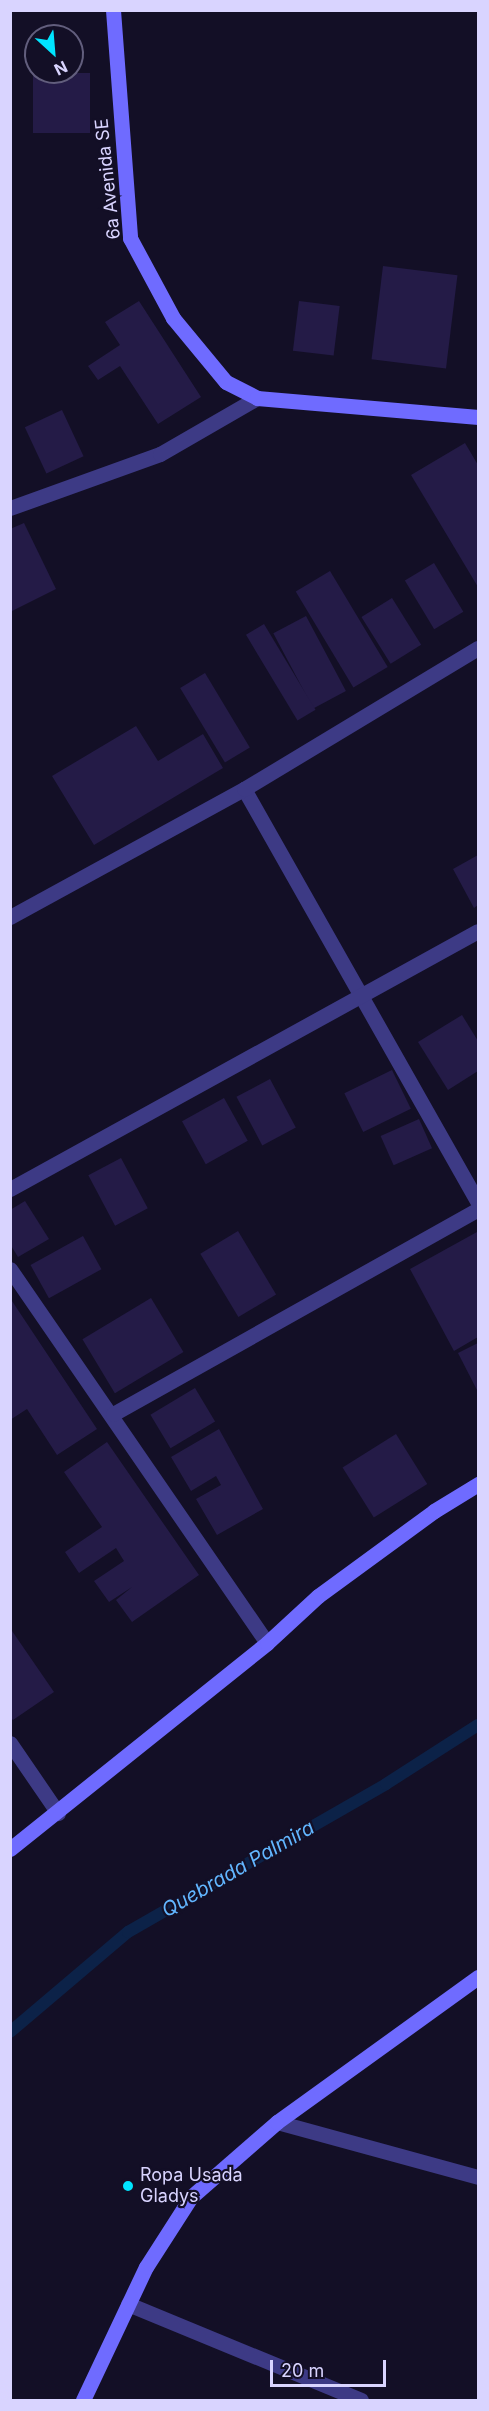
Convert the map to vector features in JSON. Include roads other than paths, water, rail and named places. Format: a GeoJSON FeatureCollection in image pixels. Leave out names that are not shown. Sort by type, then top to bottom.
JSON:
{"type":"FeatureCollection","features":[{"type":"Feature","properties":{"kind":"street","name":"6a Avenida SE"},"geometry":{"type":"LineString","coordinates":[[113,10],[130,237],[173,318],[226,382],[257,398],[478,417]]}},
{"type":"Feature","properties":{"kind":"street"},"geometry":{"type":"LineString","coordinates":[[10,508],[160,454],[257,398]]}},
{"type":"Feature","properties":{"kind":"street"},"geometry":{"type":"LineString","coordinates":[[10,917],[244,789],[478,648]]}},
{"type":"Feature","properties":{"kind":"street"},"geometry":{"type":"LineString","coordinates":[[244,789],[478,1203]]}},
{"type":"Feature","properties":{"kind":"street"},"geometry":{"type":"LineString","coordinates":[[10,1189],[478,931]]}},
{"type":"Feature","properties":{"kind":"street"},"geometry":{"type":"LineString","coordinates":[[113,1414],[478,1209]]}},
{"type":"Feature","properties":{"kind":"street"},"geometry":{"type":"LineString","coordinates":[[10,1269],[113,1414],[267,1643]]}},
{"type":"Feature","properties":{"kind":"street"},"geometry":{"type":"LineString","coordinates":[[10,1849],[58,1813],[267,1643],[318,1596],[434,1510],[478,1484]]}},
{"type":"Feature","properties":{"kind":"street"},"geometry":{"type":"LineString","coordinates":[[10,1743],[58,1813]]}},
{"type":"Feature","properties":{"kind":"street"},"geometry":{"type":"LineString","coordinates":[[83,2400],[128,2304],[191,2197],[277,2122],[478,1977]]}},
{"type":"Feature","properties":{"kind":"street"},"geometry":{"type":"LineString","coordinates":[[277,2122],[478,2177]]}},
{"type":"Feature","properties":{"kind":"street"},"geometry":{"type":"LineString","coordinates":[[128,2304],[361,2400]]}},
{"type":"Feature","properties":{"kind":"waterway","name":"Quebrada Palmira"},"geometry":{"type":"LineString","coordinates":[[10,2032],[128,1932],[386,1784],[478,1725]]}},
{"type":"Feature","properties":{"kind":"place","name":"Ropa Usada Gladys"},"geometry":{"type":"Point","coordinates":[128,2186]}}]}
